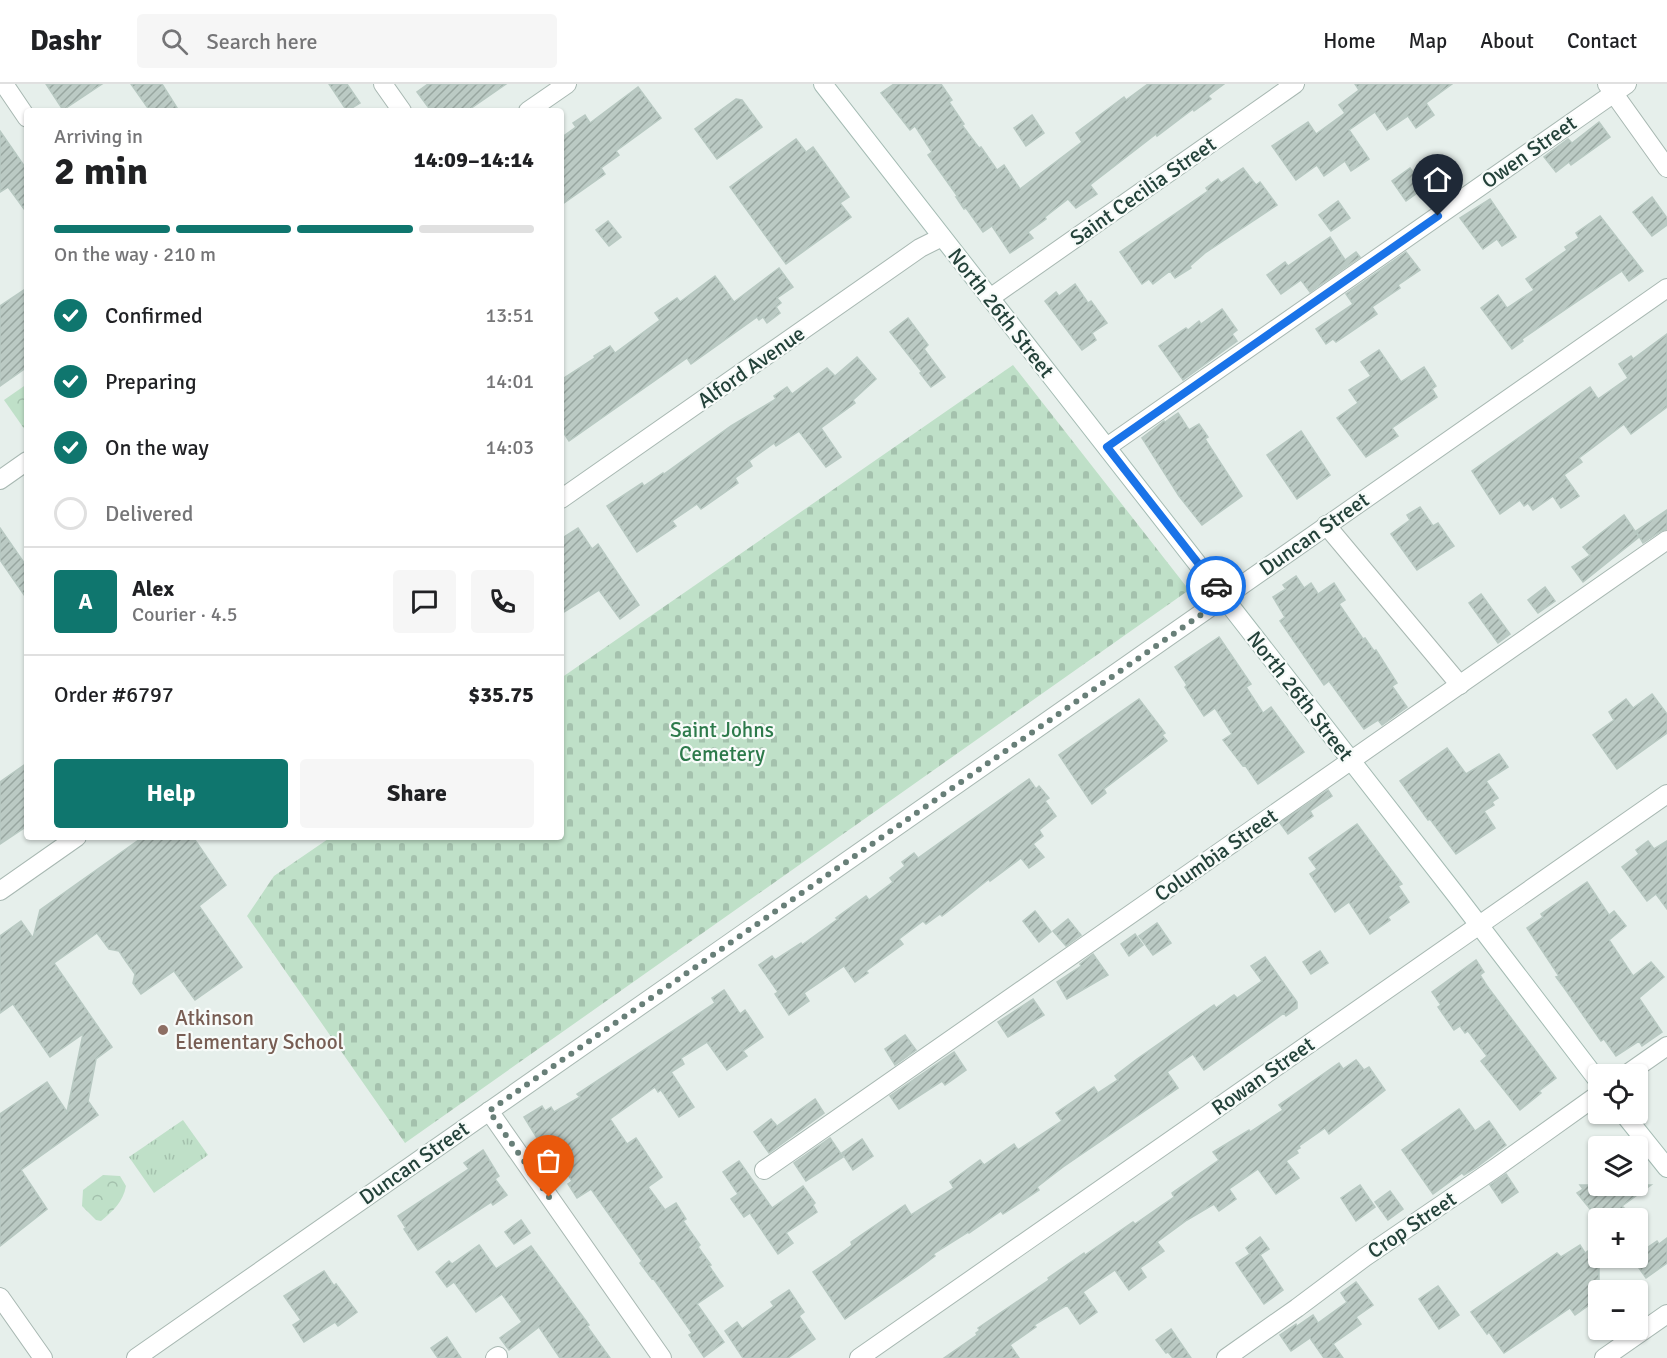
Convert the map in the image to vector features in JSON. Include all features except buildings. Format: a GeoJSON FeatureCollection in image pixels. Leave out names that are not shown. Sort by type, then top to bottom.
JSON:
{"type":"FeatureCollection","features":[{"type":"Feature","properties":{"kind":"street"},"geometry":{"type":"LineString","coordinates":[[4,84],[24,114]]}},
{"type":"Feature","properties":{"kind":"street"},"geometry":{"type":"LineString","coordinates":[[383,84],[400,108]]}},
{"type":"Feature","properties":{"kind":"street"},"geometry":{"type":"LineString","coordinates":[[532,108],[567,84]]}},
{"type":"Feature","properties":{"kind":"street","name":"North 26th Street"},"geometry":{"type":"LineString","coordinates":[[824,84],[1588,1068]]}},
{"type":"Feature","properties":{"kind":"street","name":"Saint Cecilia Street"},"geometry":{"type":"LineString","coordinates":[[990,298],[1295,84]]}},
{"type":"Feature","properties":{"kind":"street"},"geometry":{"type":"LineString","coordinates":[[1616,87],[1667,168]]}},
{"type":"Feature","properties":{"kind":"street","name":"Owen Street"},"geometry":{"type":"LineString","coordinates":[[1107,447],[1616,87]]}},
{"type":"Feature","properties":{"kind":"street","name":"Alford Avenue"},"geometry":{"type":"LineString","coordinates":[[564,497],[920,248],[942,237]]}},
{"type":"Feature","properties":{"kind":"street","name":"Duncan Street"},"geometry":{"type":"LineString","coordinates":[[136,1358],[1667,288]]}},
{"type":"Feature","properties":{"kind":"street"},"geometry":{"type":"LineString","coordinates":[[0,480],[24,463]]}},
{"type":"Feature","properties":{"kind":"street"},"geometry":{"type":"LineString","coordinates":[[1326,525],[1460,685]]}},
{"type":"Feature","properties":{"kind":"street","name":"Columbia Street"},"geometry":{"type":"LineString","coordinates":[[764,1170],[1667,540]]}},
{"type":"Feature","properties":{"kind":"street","name":"Rowan Street"},"geometry":{"type":"LineString","coordinates":[[859,1358],[1667,794]]}},
{"type":"Feature","properties":{"kind":"street"},"geometry":{"type":"LineString","coordinates":[[0,891],[73,840]]}},
{"type":"Feature","properties":{"kind":"street"},"geometry":{"type":"LineString","coordinates":[[1641,1064],[1667,1046]]}},
{"type":"Feature","properties":{"kind":"street","name":"Crop Street"},"geometry":{"type":"LineString","coordinates":[[1226,1358],[1365,1257],[1588,1102]]}},
{"type":"Feature","properties":{"kind":"street"},"geometry":{"type":"LineString","coordinates":[[489,1111],[662,1358]]}},
{"type":"Feature","properties":{"kind":"street"},"geometry":{"type":"LineString","coordinates":[[1632,1124],[1667,1168]]}},
{"type":"Feature","properties":{"kind":"street"},"geometry":{"type":"LineString","coordinates":[[0,1297],[43,1358]]}},
{"type":"Feature","properties":{"kind":"street"},"geometry":{"type":"LineString","coordinates":[[1604,1358],[1667,1314]]}},
{"type":"Feature","properties":{"kind":"green space","name":"Saint Johns Cemetery"},"geometry":{"type":"Polygon","coordinates":[[[1013,365],[1189,590],[405,1143],[247,916],[274,876],[327,840],[564,840],[564,676],[1013,365]]]}},
{"type":"Feature","properties":{"kind":"green space"},"geometry":{"type":"Polygon","coordinates":[[[24,386],[24,429],[4,400],[24,386]]]}},
{"type":"Feature","properties":{"kind":"green space"},"geometry":{"type":"Polygon","coordinates":[[[183,1120],[208,1155],[154,1193],[129,1157],[183,1120]]]}},
{"type":"Feature","properties":{"kind":"green space"},"geometry":{"type":"Polygon","coordinates":[[[103,1175],[120,1176],[126,1186],[120,1201],[101,1221],[96,1220],[82,1206],[83,1190],[103,1175]]]}},
{"type":"Feature","properties":{"kind":"way so far"},"geometry":{"type":"LineString","coordinates":[[549,1197],[489,1111],[1225,598],[1216,586]]}},
{"type":"Feature","properties":{"kind":"place","name":"Atkinson Elementary School"},"geometry":{"type":"Point","coordinates":[163,1030]}},
{"type":"Feature","properties":{"kind":"route"},"geometry":{"type":"LineString","coordinates":[[1216,586],[1107,447],[1438,216]]}}]}
